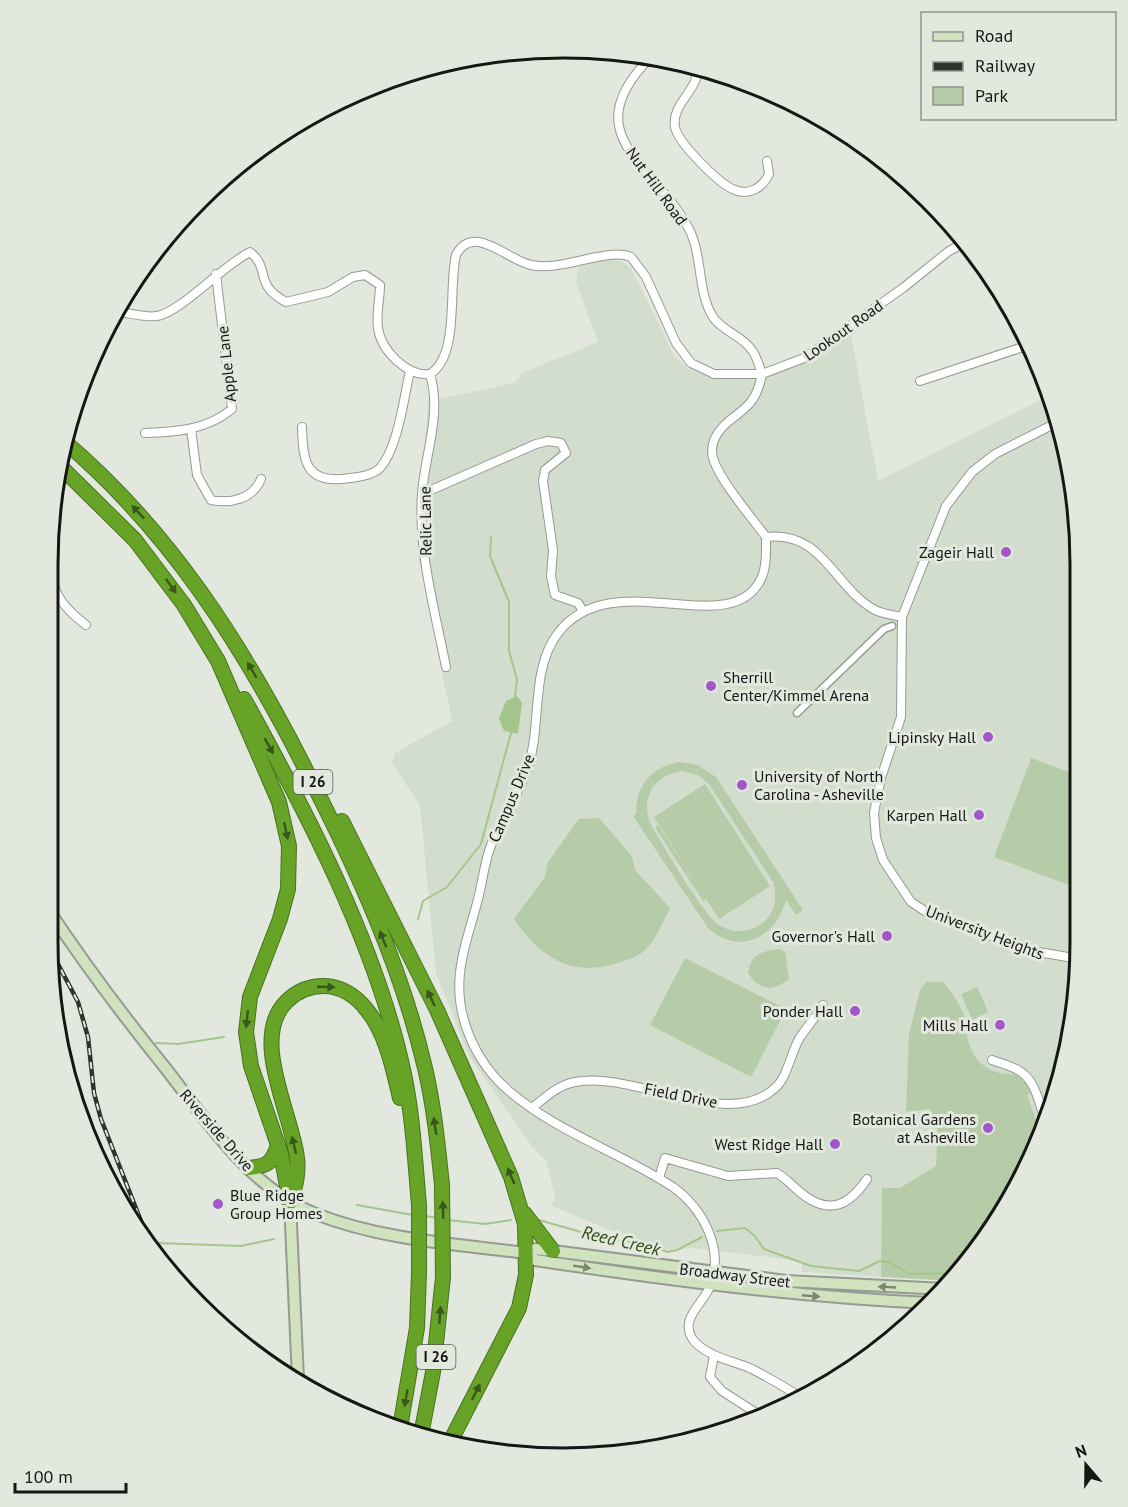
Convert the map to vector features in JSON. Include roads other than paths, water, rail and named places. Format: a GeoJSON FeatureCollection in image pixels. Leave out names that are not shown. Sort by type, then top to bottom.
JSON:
{"type":"FeatureCollection","features":[{"type":"Feature","properties":{"kind":"highway","name":"I 26"},"geometry":{"type":"LineString","coordinates":[[72,449],[121,495],[175,555],[218,614],[264,690],[340,839],[401,987],[425,1069],[442,1185],[443,1277],[435,1362],[422,1428]]}},
{"type":"Feature","properties":{"kind":"highway","name":"I 26"},"geometry":{"type":"LineString","coordinates":[[67,473],[118,523],[158,568],[218,661],[227,669],[321,848],[361,941],[384,1005],[404,1074],[413,1125],[412,1139],[421,1233],[417,1328],[401,1422]]}},
{"type":"Feature","properties":{"kind":"highway"},"geometry":{"type":"LineString","coordinates":[[218,661],[279,802],[289,846],[288,889],[246,1015],[249,1056],[278,1145],[290,1202]]}},
{"type":"Feature","properties":{"kind":"highway"},"geometry":{"type":"LineString","coordinates":[[264,690],[276,699],[404,941],[506,1166],[523,1211],[553,1251]]}},
{"type":"Feature","properties":{"kind":"highway"},"geometry":{"type":"LineString","coordinates":[[290,1202],[297,1185],[297,1160],[272,1054],[271,1034],[280,1007],[300,992],[331,986],[349,993],[367,1010],[386,1050],[412,1139]]}},
{"type":"Feature","properties":{"kind":"highway"},"geometry":{"type":"LineString","coordinates":[[249,1168],[269,1164],[274,1159],[278,1145]]}},
{"type":"Feature","properties":{"kind":"highway"},"geometry":{"type":"LineString","coordinates":[[453,1436],[519,1308],[526,1275],[523,1211]]}},
{"type":"Feature","properties":{"kind":"main road","name":"Riverside Drive"},"geometry":{"type":"LineString","coordinates":[[58,923],[124,1016],[249,1168],[290,1202]]}},
{"type":"Feature","properties":{"kind":"main road","name":"Broadway Street"},"geometry":{"type":"LineString","coordinates":[[290,1202],[355,1228],[526,1253],[535,1260],[711,1285],[810,1296],[919,1302]]}},
{"type":"Feature","properties":{"kind":"main road"},"geometry":{"type":"LineString","coordinates":[[290,1202],[298,1372]]}},
{"type":"Feature","properties":{"kind":"main road","name":"Broadway Street"},"geometry":{"type":"LineString","coordinates":[[526,1253],[536,1249],[786,1281],[932,1288]]}},
{"type":"Feature","properties":{"kind":"street","name":"Nut Hill Road"},"geometry":{"type":"LineString","coordinates":[[644,65],[626,87],[619,102],[620,122],[627,146],[639,166],[690,230],[707,303],[714,319],[752,349],[762,374]]}},
{"type":"Feature","properties":{"kind":"street"},"geometry":{"type":"LineString","coordinates":[[697,77],[697,81],[676,114],[675,127],[679,137],[702,163],[735,190],[750,191],[762,186],[769,174],[767,161]]}},
{"type":"Feature","properties":{"kind":"street","name":"Lookout Road"},"geometry":{"type":"LineString","coordinates":[[430,374],[441,364],[447,348],[456,255],[463,244],[476,240],[534,266],[562,266],[615,255],[631,257],[646,277],[676,343],[691,363],[714,374],[762,374],[804,358],[957,247]]}},
{"type":"Feature","properties":{"kind":"street"},"geometry":{"type":"LineString","coordinates":[[125,313],[156,316],[172,310],[216,274],[250,252],[258,259],[263,281],[270,294],[286,302],[328,292],[353,277],[364,275],[374,280],[380,285],[378,331],[387,348],[416,375],[430,374]]}},
{"type":"Feature","properties":{"kind":"street","name":"Apple Lane"},"geometry":{"type":"LineString","coordinates":[[191,429],[222,417],[232,409],[216,274]]}},
{"type":"Feature","properties":{"kind":"street"},"geometry":{"type":"LineString","coordinates":[[920,381],[1021,348]]}},
{"type":"Feature","properties":{"kind":"street"},"geometry":{"type":"LineString","coordinates":[[302,427],[304,458],[317,476],[326,480],[344,479],[363,476],[379,470],[390,452],[410,371]]}},
{"type":"Feature","properties":{"kind":"street","name":"Relic Lane"},"geometry":{"type":"LineString","coordinates":[[430,374],[435,391],[422,494],[424,553],[446,667]]}},
{"type":"Feature","properties":{"kind":"street"},"geometry":{"type":"LineString","coordinates":[[762,374],[755,397],[747,408],[719,430],[714,438],[714,461],[766,537],[783,535],[804,544],[827,562],[857,596],[876,610],[902,617]]}},
{"type":"Feature","properties":{"kind":"street","name":"University Heights"},"geometry":{"type":"LineString","coordinates":[[1050,426],[995,454],[972,472],[946,506],[902,617],[901,717],[881,778],[874,813],[876,838],[883,860],[903,892],[928,913],[1045,955],[1069,958]]}},
{"type":"Feature","properties":{"kind":"street"},"geometry":{"type":"LineString","coordinates":[[145,433],[173,434],[191,429],[197,475],[211,500],[225,503],[245,497],[257,488],[261,478]]}},
{"type":"Feature","properties":{"kind":"street"},"geometry":{"type":"LineString","coordinates":[[422,494],[536,444],[548,441],[561,443],[566,453],[544,470],[543,481],[554,550],[551,576],[555,595],[578,603],[583,611]]}},
{"type":"Feature","properties":{"kind":"street","name":"Campus Drive"},"geometry":{"type":"LineString","coordinates":[[711,1285],[714,1273],[710,1234],[703,1217],[687,1197],[659,1178],[532,1108],[509,1091],[493,1074],[475,1049],[467,1029],[461,1000],[460,972],[490,848],[526,773],[534,746],[546,655],[559,632],[583,611],[615,601],[726,606],[746,596],[760,581],[766,566],[766,537]]}},
{"type":"Feature","properties":{"kind":"street"},"geometry":{"type":"LineString","coordinates":[[58,598],[63,606],[86,625]]}},
{"type":"Feature","properties":{"kind":"street"},"geometry":{"type":"LineString","coordinates":[[797,713],[884,629],[892,626]]}},
{"type":"Feature","properties":{"kind":"street","name":"Field Drive"},"geometry":{"type":"LineString","coordinates":[[532,1108],[560,1086],[597,1080],[700,1101],[724,1104],[747,1102],[778,1087],[800,1038],[823,1005]]}},
{"type":"Feature","properties":{"kind":"street"},"geometry":{"type":"LineString","coordinates":[[992,1060],[1017,1069],[1027,1076],[1034,1086],[1041,1109]]}},
{"type":"Feature","properties":{"kind":"street"},"geometry":{"type":"LineString","coordinates":[[659,1178],[665,1158],[728,1176],[777,1173],[811,1200],[834,1205],[855,1197],[867,1179]]}},
{"type":"Feature","properties":{"kind":"street"},"geometry":{"type":"LineString","coordinates":[[711,1285],[693,1311],[688,1325],[695,1341],[714,1355],[750,1368],[793,1393]]}},
{"type":"Feature","properties":{"kind":"street"},"geometry":{"type":"LineString","coordinates":[[714,1355],[710,1377],[723,1391],[754,1411]]}},
{"type":"Feature","properties":{"kind":"waterway"},"geometry":{"type":"LineString","coordinates":[[491,537],[490,556],[509,602],[509,651],[517,679],[515,697]]}},
{"type":"Feature","properties":{"kind":"waterway"},"geometry":{"type":"LineString","coordinates":[[418,919],[423,901],[447,887],[481,844],[511,733]]}},
{"type":"Feature","properties":{"kind":"waterway"},"geometry":{"type":"LineString","coordinates":[[156,1043],[178,1044],[224,1037]]}},
{"type":"Feature","properties":{"kind":"waterway","name":"Reed Creek"},"geometry":{"type":"LineString","coordinates":[[357,1205],[413,1215]]}},
{"type":"Feature","properties":{"kind":"waterway","name":"Reed Creek"},"geometry":{"type":"LineString","coordinates":[[425,1216],[437,1218]]}},
{"type":"Feature","properties":{"kind":"waterway","name":"Reed Creek"},"geometry":{"type":"LineString","coordinates":[[448,1220],[485,1224],[511,1220]]}},
{"type":"Feature","properties":{"kind":"waterway","name":"Reed Creek"},"geometry":{"type":"LineString","coordinates":[[539,1220],[602,1238],[648,1244],[667,1252],[677,1250],[702,1237]]}},
{"type":"Feature","properties":{"kind":"waterway","name":"Reed Creek"},"geometry":{"type":"LineString","coordinates":[[717,1231],[745,1228],[754,1235],[764,1249],[811,1266],[859,1271],[880,1261],[889,1262],[909,1274],[946,1273]]}},
{"type":"Feature","properties":{"kind":"waterway","name":"Reed Creek"},"geometry":{"type":"LineString","coordinates":[[157,1243],[241,1246],[274,1239]]}},
{"type":"Feature","properties":{"kind":"railway"},"geometry":{"type":"LineString","coordinates":[[59,967],[78,1002],[88,1037],[94,1093],[101,1119],[139,1217]]}},
{"type":"Feature","properties":{"kind":"place","name":"Zageir Hall"},"geometry":{"type":"Point","coordinates":[1006,552]}},
{"type":"Feature","properties":{"kind":"place","name":"Sherrill Center/Kimmel Arena"},"geometry":{"type":"Point","coordinates":[711,686]}},
{"type":"Feature","properties":{"kind":"place","name":"Lipinsky Hall"},"geometry":{"type":"Point","coordinates":[988,737]}},
{"type":"Feature","properties":{"kind":"place","name":"University of North Carolina - Asheville"},"geometry":{"type":"Point","coordinates":[742,785]}},
{"type":"Feature","properties":{"kind":"place","name":"Karpen Hall"},"geometry":{"type":"Point","coordinates":[979,815]}},
{"type":"Feature","properties":{"kind":"place","name":"Governor's Hall"},"geometry":{"type":"Point","coordinates":[887,936]}},
{"type":"Feature","properties":{"kind":"place","name":"Ponder Hall"},"geometry":{"type":"Point","coordinates":[855,1011]}},
{"type":"Feature","properties":{"kind":"place","name":"Mills Hall"},"geometry":{"type":"Point","coordinates":[1000,1025]}},
{"type":"Feature","properties":{"kind":"place","name":"Botanical Gardens at Asheville"},"geometry":{"type":"Point","coordinates":[988,1128]}},
{"type":"Feature","properties":{"kind":"place","name":"West Ridge Hall"},"geometry":{"type":"Point","coordinates":[835,1144]}},
{"type":"Feature","properties":{"kind":"place","name":"Blue Ridge Group Homes"},"geometry":{"type":"Point","coordinates":[218,1204]}}]}
